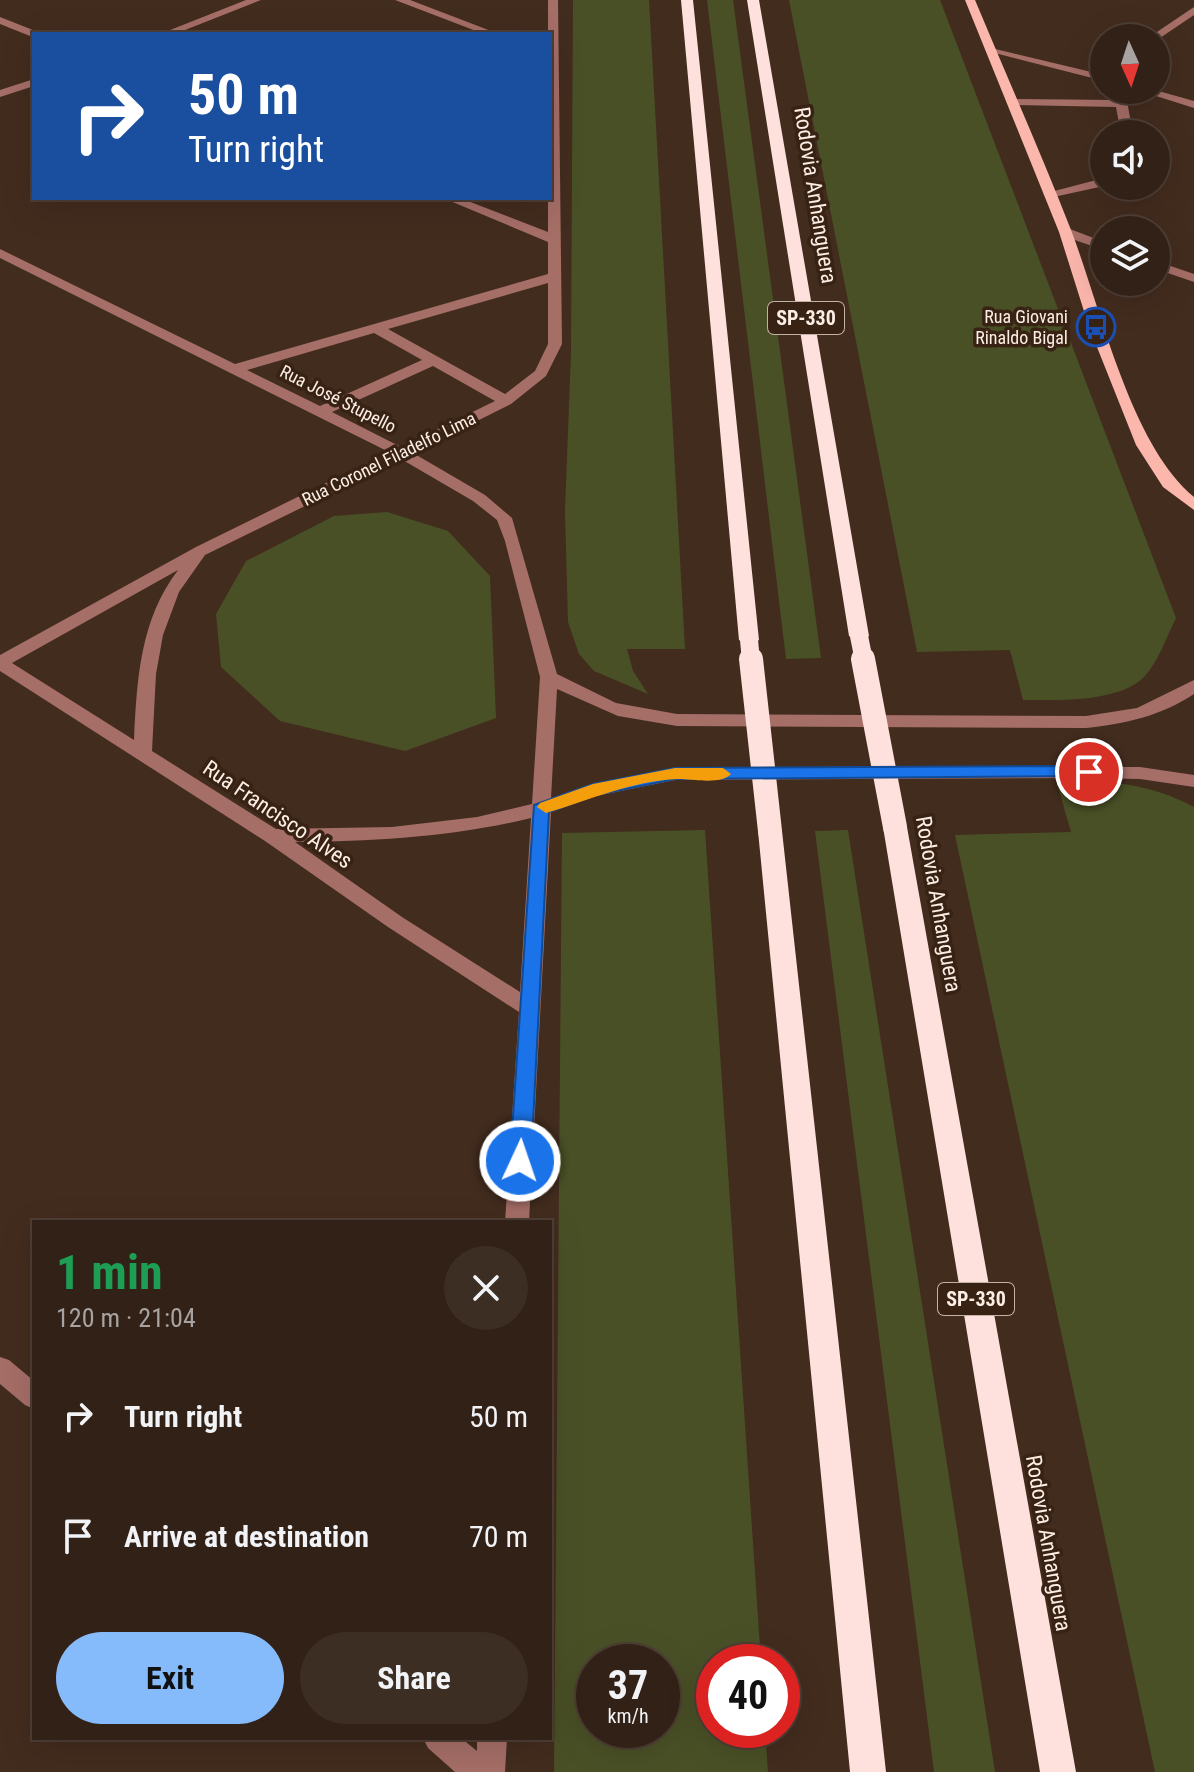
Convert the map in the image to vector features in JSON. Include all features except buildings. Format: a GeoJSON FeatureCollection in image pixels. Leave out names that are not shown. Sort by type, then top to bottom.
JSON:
{"type":"FeatureCollection","features":[{"type":"Feature","properties":{"kind":"highway"},"geometry":{"type":"LineString","coordinates":[[687,0],[749,640],[868,1772]]}},
{"type":"Feature","properties":{"kind":"highway","name":"Rodovia Anhanguera"},"geometry":{"type":"LineString","coordinates":[[753,0],[859,636],[895,827],[1058,1772]]}},
{"type":"Feature","properties":{"kind":"main road"},"geometry":{"type":"LineString","coordinates":[[970,0],[1065,232],[1096,327],[1144,445],[1169,484],[1194,505]]}},
{"type":"Feature","properties":{"kind":"street"},"geometry":{"type":"LineString","coordinates":[[170,32],[256,0]]}},
{"type":"Feature","properties":{"kind":"street"},"geometry":{"type":"LineString","coordinates":[[400,0],[488,32]]}},
{"type":"Feature","properties":{"kind":"street"},"geometry":{"type":"LineString","coordinates":[[551,32],[553,0]]}},
{"type":"Feature","properties":{"kind":"street"},"geometry":{"type":"LineString","coordinates":[[1170,26],[1194,10]]}},
{"type":"Feature","properties":{"kind":"street"},"geometry":{"type":"LineString","coordinates":[[0,20],[32,33]]}},
{"type":"Feature","properties":{"kind":"street"},"geometry":{"type":"LineString","coordinates":[[991,49],[1090,72]]}},
{"type":"Feature","properties":{"kind":"street"},"geometry":{"type":"LineString","coordinates":[[0,94],[32,83]]}},
{"type":"Feature","properties":{"kind":"street"},"geometry":{"type":"LineString","coordinates":[[1170,98],[1194,105]]}},
{"type":"Feature","properties":{"kind":"street"},"geometry":{"type":"LineString","coordinates":[[1012,102],[1090,103]]}},
{"type":"Feature","properties":{"kind":"street"},"geometry":{"type":"LineString","coordinates":[[1121,104],[1124,120]]}},
{"type":"Feature","properties":{"kind":"street"},"geometry":{"type":"LineString","coordinates":[[235,369],[553,277],[552,178]]}},
{"type":"Feature","properties":{"kind":"street"},"geometry":{"type":"LineString","coordinates":[[1049,194],[1090,185]]}},
{"type":"Feature","properties":{"kind":"street"},"geometry":{"type":"LineString","coordinates":[[454,200],[553,239]]}},
{"type":"Feature","properties":{"kind":"street"},"geometry":{"type":"LineString","coordinates":[[1065,232],[1090,241]]}},
{"type":"Feature","properties":{"kind":"street","name":"Rua José Stupello"},"geometry":{"type":"LineString","coordinates":[[0,253],[402,453],[479,498],[504,518],[549,677],[517,1220]]}},
{"type":"Feature","properties":{"kind":"street"},"geometry":{"type":"LineString","coordinates":[[1170,270],[1194,278]]}},
{"type":"Feature","properties":{"kind":"street","name":"Rua Coronel Filadelfo Lima"},"geometry":{"type":"LineString","coordinates":[[0,663],[202,550],[506,401],[541,373],[555,344],[553,277]]}},
{"type":"Feature","properties":{"kind":"street"},"geometry":{"type":"LineString","coordinates":[[375,328],[430,362],[506,401]]}},
{"type":"Feature","properties":{"kind":"street"},"geometry":{"type":"LineString","coordinates":[[320,412],[430,362]]}},
{"type":"Feature","properties":{"kind":"street","name":"Rua Coronel Filadelfo Lima"},"geometry":{"type":"LineString","coordinates":[[143,754],[146,693],[153,644],[168,598],[202,550]]}},
{"type":"Feature","properties":{"kind":"street","name":"Rua Francisco Alves"},"geometry":{"type":"LineString","coordinates":[[0,663],[272,836],[395,922],[528,1008]]}},
{"type":"Feature","properties":{"kind":"street"},"geometry":{"type":"LineString","coordinates":[[549,677],[592,702],[638,718],[677,720],[1086,722],[1127,719],[1165,706],[1194,686]]}},
{"type":"Feature","properties":{"kind":"street"},"geometry":{"type":"LineString","coordinates":[[272,836],[392,834],[477,824],[540,809],[593,790],[675,774],[1089,772],[1140,773],[1194,781]]}},
{"type":"Feature","properties":{"kind":"street"},"geometry":{"type":"LineString","coordinates":[[0,1368],[32,1395]]}},
{"type":"Feature","properties":{"kind":"street"},"geometry":{"type":"LineString","coordinates":[[440,1740],[478,1772]]}},
{"type":"Feature","properties":{"kind":"street"},"geometry":{"type":"LineString","coordinates":[[490,1772],[492,1740]]}},
{"type":"Feature","properties":{"kind":"green space"},"geometry":{"type":"Polygon","coordinates":[[[573,0],[649,0],[685,649],[627,649],[633,671],[648,694],[594,671],[579,654],[568,622],[565,511],[571,352],[573,0]]]}},
{"type":"Feature","properties":{"kind":"green space"},"geometry":{"type":"Polygon","coordinates":[[[707,0],[733,0],[821,658],[786,659],[707,0]]]}},
{"type":"Feature","properties":{"kind":"green space"},"geometry":{"type":"Polygon","coordinates":[[[789,0],[940,0],[1176,618],[1153,665],[1143,678],[1131,686],[1102,696],[1023,700],[1010,650],[917,652],[789,0]]]}},
{"type":"Feature","properties":{"kind":"green space"},"geometry":{"type":"Polygon","coordinates":[[[387,512],[448,531],[490,576],[496,718],[405,751],[280,721],[221,667],[216,614],[246,561],[334,516],[387,512]]]}},
{"type":"Feature","properties":{"kind":"green space"},"geometry":{"type":"Polygon","coordinates":[[[1056,780],[1127,784],[1161,793],[1194,807],[1194,1772],[1155,1772],[955,835],[1071,832],[1056,780]]]}},
{"type":"Feature","properties":{"kind":"green space"},"geometry":{"type":"Polygon","coordinates":[[[705,830],[760,1644],[696,1644],[696,1748],[766,1748],[768,1772],[554,1772],[562,833],[705,830]]]}},
{"type":"Feature","properties":{"kind":"green space"},"geometry":{"type":"Polygon","coordinates":[[[848,830],[995,1772],[934,1772],[815,831],[848,830]]]}},
{"type":"Feature","properties":{"kind":"slow traffic"},"geometry":{"type":"LineString","coordinates":[[546,807],[593,790],[639,779],[675,774],[723,774]]}},
{"type":"Feature","properties":{"kind":"place","name":"Rua Giovani Rinaldo Bigal"},"geometry":{"type":"Point","coordinates":[1096,327]}},
{"type":"Feature","properties":{"kind":"route"},"geometry":{"type":"LineString","coordinates":[[520,1161],[540,809],[593,790],[675,774],[1089,772]]}}]}
